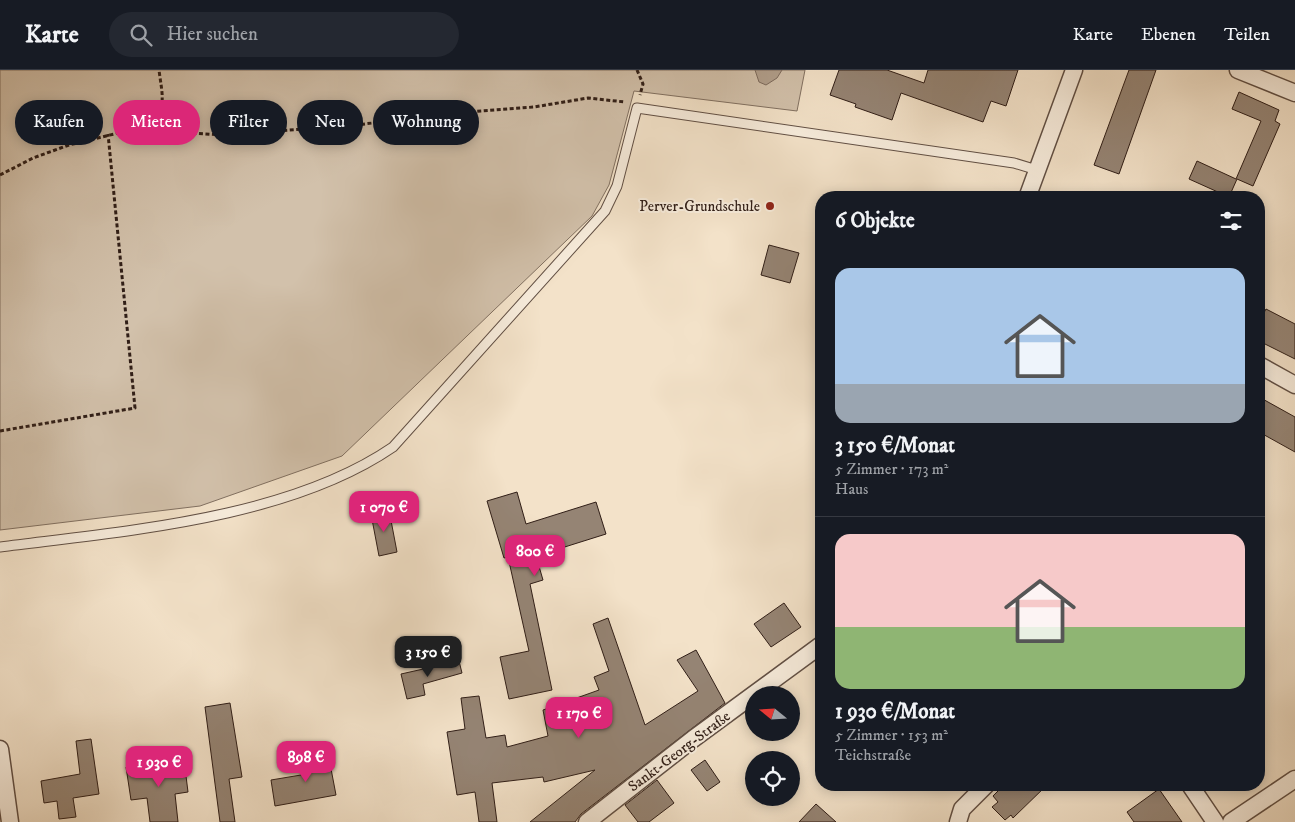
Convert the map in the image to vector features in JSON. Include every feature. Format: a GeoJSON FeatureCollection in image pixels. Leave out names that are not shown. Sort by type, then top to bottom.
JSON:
{"type":"FeatureCollection","features":[{"type":"Feature","properties":{"kind":"street"},"geometry":{"type":"LineString","coordinates":[[1030,191],[1074,70]]}},
{"type":"Feature","properties":{"kind":"street"},"geometry":{"type":"LineString","coordinates":[[1238,70],[1295,93]]}},
{"type":"Feature","properties":{"kind":"street"},"geometry":{"type":"LineString","coordinates":[[1265,368],[1295,384]]}},
{"type":"Feature","properties":{"kind":"street","name":"Sankt-Georg-Straße"},"geometry":{"type":"LineString","coordinates":[[587,822],[693,739],[815,649]]}},
{"type":"Feature","properties":{"kind":"street"},"geometry":{"type":"LineString","coordinates":[[0,749],[10,822]]}},
{"type":"Feature","properties":{"kind":"street"},"geometry":{"type":"LineString","coordinates":[[1230,822],[1295,779]]}},
{"type":"Feature","properties":{"kind":"street"},"geometry":{"type":"LineString","coordinates":[[958,822],[962,809],[980,791]]}},
{"type":"Feature","properties":{"kind":"street"},"geometry":{"type":"LineString","coordinates":[[1194,791],[1215,822]]}},
{"type":"Feature","properties":{"kind":"lane"},"geometry":{"type":"LineString","coordinates":[[0,547],[207,518],[307,490],[362,466],[393,447],[605,211],[617,186],[637,108],[1014,163],[1037,170]]}},
{"type":"Feature","properties":{"kind":"path"},"geometry":{"type":"LineString","coordinates":[[159,70],[163,100]]}},
{"type":"Feature","properties":{"kind":"path"},"geometry":{"type":"LineString","coordinates":[[200,134],[242,133],[356,125],[534,106],[588,98],[626,102],[637,108],[643,84],[637,70]]}},
{"type":"Feature","properties":{"kind":"path"},"geometry":{"type":"LineString","coordinates":[[0,175],[33,158],[113,133]]}},
{"type":"Feature","properties":{"kind":"path"},"geometry":{"type":"LineString","coordinates":[[0,431],[135,408],[108,134]]}},
{"type":"Feature","properties":{"kind":"shaded area"},"geometry":{"type":"Polygon","coordinates":[[[0,70],[805,70],[797,111],[634,91],[609,185],[592,216],[342,456],[200,506],[0,530],[0,70]]]}},
{"type":"Feature","properties":{"kind":"shaded area"},"geometry":{"type":"Polygon","coordinates":[[[755,70],[782,70],[777,78],[766,85],[759,82],[755,70]]]}},
{"type":"Feature","properties":{"kind":"building"},"geometry":{"type":"Polygon","coordinates":[[[839,70],[887,70],[924,83],[928,70],[1018,70],[1006,106],[991,101],[983,122],[901,93],[892,120],[855,107],[856,104],[830,95],[839,70]]]}},
{"type":"Feature","properties":{"kind":"building"},"geometry":{"type":"Polygon","coordinates":[[[1129,70],[1156,70],[1119,174],[1094,165],[1129,70]]]}},
{"type":"Feature","properties":{"kind":"building"},"geometry":{"type":"Polygon","coordinates":[[[1239,92],[1279,110],[1275,121],[1280,124],[1253,186],[1237,179],[1232,191],[1216,191],[1189,179],[1197,161],[1236,179],[1261,121],[1232,109],[1239,92]]]}},
{"type":"Feature","properties":{"kind":"building"},"geometry":{"type":"Polygon","coordinates":[[[769,245],[799,253],[790,283],[761,275],[769,245]]]}},
{"type":"Feature","properties":{"kind":"building"},"geometry":{"type":"Polygon","coordinates":[[[1266,309],[1295,324],[1295,359],[1265,344],[1266,309]]]}},
{"type":"Feature","properties":{"kind":"building"},"geometry":{"type":"Polygon","coordinates":[[[1265,400],[1295,417],[1295,452],[1265,435],[1265,400]]]}},
{"type":"Feature","properties":{"kind":"building"},"geometry":{"type":"Polygon","coordinates":[[[517,492],[526,524],[596,502],[606,534],[536,556],[543,580],[530,584],[552,690],[509,699],[500,657],[529,651],[508,557],[504,558],[487,501],[517,492]]]}},
{"type":"Feature","properties":{"kind":"building"},"geometry":{"type":"Polygon","coordinates":[[[389,510],[397,552],[379,556],[371,514],[389,510]]]}},
{"type":"Feature","properties":{"kind":"building"},"geometry":{"type":"Polygon","coordinates":[[[784,603],[801,627],[771,647],[754,624],[784,603]]]}},
{"type":"Feature","properties":{"kind":"building"},"geometry":{"type":"Polygon","coordinates":[[[608,618],[645,725],[698,691],[677,660],[696,650],[725,703],[581,814],[575,822],[530,822],[595,770],[544,782],[543,777],[492,783],[497,822],[479,822],[475,792],[457,795],[447,732],[465,729],[461,698],[479,696],[486,738],[505,735],[507,747],[548,736],[543,710],[599,690],[594,677],[609,671],[593,624],[608,618]]]}},
{"type":"Feature","properties":{"kind":"building"},"geometry":{"type":"Polygon","coordinates":[[[459,661],[462,673],[423,684],[425,695],[407,699],[401,674],[459,661]]]}},
{"type":"Feature","properties":{"kind":"building"},"geometry":{"type":"Polygon","coordinates":[[[230,703],[242,777],[229,779],[235,822],[220,822],[205,707],[230,703]]]}},
{"type":"Feature","properties":{"kind":"building"},"geometry":{"type":"Polygon","coordinates":[[[91,739],[99,794],[73,798],[76,817],[59,819],[57,801],[44,803],[41,781],[80,774],[76,741],[91,739]]]}},
{"type":"Feature","properties":{"kind":"building"},"geometry":{"type":"Polygon","coordinates":[[[328,753],[336,795],[275,806],[271,780],[307,774],[305,757],[328,753]]]}},
{"type":"Feature","properties":{"kind":"building"},"geometry":{"type":"Polygon","coordinates":[[[184,760],[188,792],[175,794],[178,822],[150,822],[147,798],[131,800],[126,767],[184,760]]]}},
{"type":"Feature","properties":{"kind":"building"},"geometry":{"type":"Polygon","coordinates":[[[705,760],[720,782],[707,791],[691,770],[705,760]]]}},
{"type":"Feature","properties":{"kind":"building"},"geometry":{"type":"Polygon","coordinates":[[[657,780],[674,803],[649,822],[638,822],[625,805],[657,780]]]}},
{"type":"Feature","properties":{"kind":"building"},"geometry":{"type":"Polygon","coordinates":[[[998,791],[1041,791],[1013,818],[1011,815],[1005,820],[992,807],[998,802],[993,796],[998,791]]]}},
{"type":"Feature","properties":{"kind":"building"},"geometry":{"type":"Polygon","coordinates":[[[1156,791],[1160,791],[1182,822],[1134,822],[1127,812],[1156,791]]]}},
{"type":"Feature","properties":{"kind":"building"},"geometry":{"type":"Polygon","coordinates":[[[816,804],[836,822],[799,822],[816,804]]]}},
{"type":"Feature","properties":{"kind":"place","name":"Perver-Grundschule"},"geometry":{"type":"Point","coordinates":[770,206]}}]}
